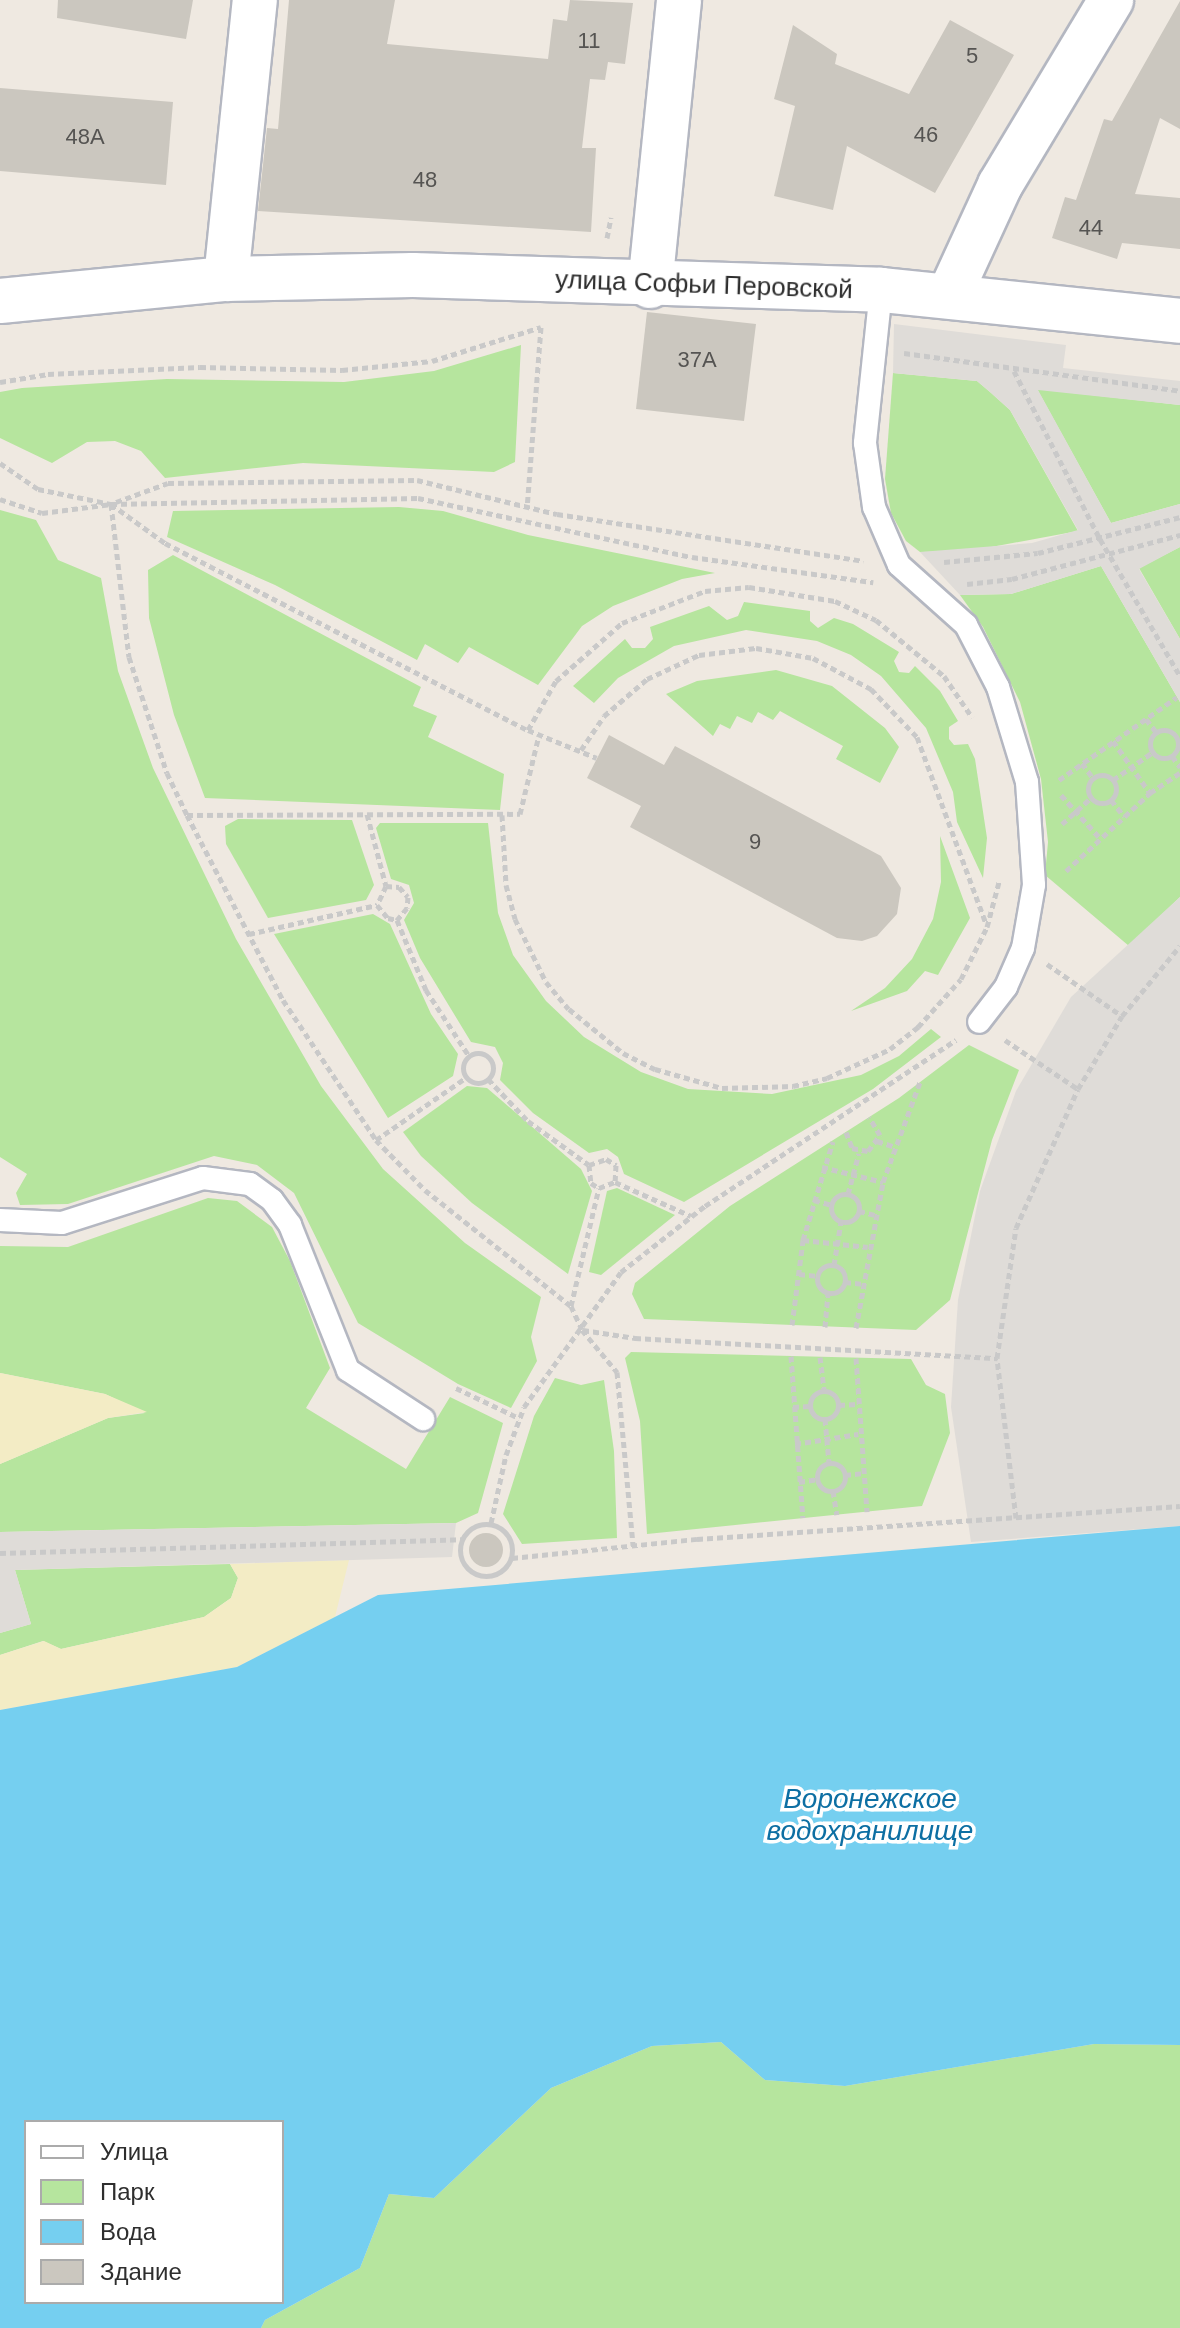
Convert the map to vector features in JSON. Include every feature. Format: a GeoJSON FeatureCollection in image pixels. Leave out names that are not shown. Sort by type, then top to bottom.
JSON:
{"type":"FeatureCollection","features":[{"type":"Feature","properties":{"kind":"main road"},"geometry":{"type":"LineString","coordinates":[[226,279],[255,0]]}},
{"type":"Feature","properties":{"kind":"main road"},"geometry":{"type":"LineString","coordinates":[[650,286],[679,0]]}},
{"type":"Feature","properties":{"kind":"main road"},"geometry":{"type":"LineString","coordinates":[[949,296],[1000,185],[1111,0]]}},
{"type":"Feature","properties":{"kind":"main road","name":"улица Софьи Перовской"},"geometry":{"type":"LineString","coordinates":[[0,301],[226,279],[413,275],[650,286],[881,290],[1180,321]]}},
{"type":"Feature","properties":{"kind":"lane"},"geometry":{"type":"LineString","coordinates":[[881,290],[865,443],[874,507],[899,565],[966,625],[998,687],[1027,782],[1034,885],[1023,948],[1006,987],[979,1022]]}},
{"type":"Feature","properties":{"kind":"lane"},"geometry":{"type":"LineString","coordinates":[[0,1220],[62,1223],[203,1178],[250,1184],[272,1200],[290,1225],[348,1370],[423,1419]]}},
{"type":"Feature","properties":{"kind":"path"},"geometry":{"type":"LineString","coordinates":[[0,382],[48,374],[200,367],[342,370],[432,361],[541,327],[527,507]]}},
{"type":"Feature","properties":{"kind":"path"},"geometry":{"type":"LineString","coordinates":[[875,348],[1014,371],[1180,391]]}},
{"type":"Feature","properties":{"kind":"path"},"geometry":{"type":"LineString","coordinates":[[1014,371],[1100,539],[1180,676]]}},
{"type":"Feature","properties":{"kind":"path"},"geometry":{"type":"LineString","coordinates":[[0,463],[38,489],[111,504],[165,543],[528,730],[597,758]]}},
{"type":"Feature","properties":{"kind":"path"},"geometry":{"type":"LineString","coordinates":[[111,504],[168,483],[403,479],[527,507],[806,555],[899,565],[1038,553],[1180,517]]}},
{"type":"Feature","properties":{"kind":"path"},"geometry":{"type":"LineString","coordinates":[[0,499],[42,513],[111,504],[418,498],[692,557],[861,581],[921,584],[1012,579],[1180,535]]}},
{"type":"Feature","properties":{"kind":"path"},"geometry":{"type":"LineString","coordinates":[[111,504],[129,657],[167,773],[187,815],[283,1000],[376,1140],[437,1201],[571,1306],[582,1330],[617,1372],[633,1545]]}},
{"type":"Feature","properties":{"kind":"path"},"geometry":{"type":"LineString","coordinates":[[528,730],[556,681],[622,623],[705,591],[749,587],[835,601],[876,620],[944,676],[975,726]]}},
{"type":"Feature","properties":{"kind":"path"},"geometry":{"type":"LineString","coordinates":[[581,750],[604,716],[647,679],[699,655],[756,648],[813,658],[871,689],[917,737],[987,927]]}},
{"type":"Feature","properties":{"kind":"path"},"geometry":{"type":"LineString","coordinates":[[1099,837],[1052,785],[1177,697]]}},
{"type":"Feature","properties":{"kind":"path"},"geometry":{"type":"LineString","coordinates":[[1146,719],[1156,732],[1153,752]]}},
{"type":"Feature","properties":{"kind":"path"},"geometry":{"type":"LineString","coordinates":[[1055,883],[1099,837],[1180,770],[1172,756],[1178,735],[1170,731],[1156,732]]}},
{"type":"Feature","properties":{"kind":"path"},"geometry":{"type":"LineString","coordinates":[[187,815],[520,814],[539,735]]}},
{"type":"Feature","properties":{"kind":"path"},"geometry":{"type":"LineString","coordinates":[[1113,741],[1150,793]]}},
{"type":"Feature","properties":{"kind":"path"},"geometry":{"type":"LineString","coordinates":[[1124,816],[1111,800],[1113,780],[1153,752],[1172,756]]}},
{"type":"Feature","properties":{"kind":"path"},"geometry":{"type":"LineString","coordinates":[[1057,828],[1091,798],[1093,778],[1082,763]]}},
{"type":"Feature","properties":{"kind":"path"},"geometry":{"type":"LineString","coordinates":[[1093,778],[1100,775],[1113,780]]}},
{"type":"Feature","properties":{"kind":"path"},"geometry":{"type":"LineString","coordinates":[[1091,798],[1111,800]]}},
{"type":"Feature","properties":{"kind":"path"},"geometry":{"type":"LineString","coordinates":[[367,814],[386,886],[377,905]]}},
{"type":"Feature","properties":{"kind":"path"},"geometry":{"type":"LineString","coordinates":[[502,815],[506,885],[515,919],[546,982],[595,1033],[655,1069],[722,1088],[793,1086],[827,1078],[890,1049],[943,1002],[987,927],[1000,869]]}},
{"type":"Feature","properties":{"kind":"path"},"geometry":{"type":"LineString","coordinates":[[386,886],[399,887],[408,897],[407,908],[397,920]]}},
{"type":"Feature","properties":{"kind":"path"},"geometry":{"type":"LineString","coordinates":[[249,934],[377,905]]}},
{"type":"Feature","properties":{"kind":"path"},"geometry":{"type":"LineString","coordinates":[[377,905],[388,918],[397,920]]}},
{"type":"Feature","properties":{"kind":"path"},"geometry":{"type":"LineString","coordinates":[[397,920],[426,990],[469,1056]]}},
{"type":"Feature","properties":{"kind":"path"},"geometry":{"type":"LineString","coordinates":[[1016,1518],[997,1358],[1016,1228],[1078,1089],[1122,1016],[1180,946]]}},
{"type":"Feature","properties":{"kind":"path"},"geometry":{"type":"LineString","coordinates":[[1023,948],[1122,1016]]}},
{"type":"Feature","properties":{"kind":"path"},"geometry":{"type":"LineString","coordinates":[[943,1002],[979,1022],[1078,1089]]}},
{"type":"Feature","properties":{"kind":"path"},"geometry":{"type":"LineString","coordinates":[[491,1523],[519,1418],[547,1370],[582,1330],[621,1272],[691,1216],[923,1067],[979,1022]]}},
{"type":"Feature","properties":{"kind":"path"},"geometry":{"type":"LineString","coordinates":[[469,1056],[463,1064],[467,1077],[472,1082],[488,1079]]}},
{"type":"Feature","properties":{"kind":"path"},"geometry":{"type":"LineString","coordinates":[[469,1056],[487,1056],[493,1066],[488,1079]]}},
{"type":"Feature","properties":{"kind":"path"},"geometry":{"type":"LineString","coordinates":[[376,1140],[467,1077]]}},
{"type":"Feature","properties":{"kind":"path"},"geometry":{"type":"LineString","coordinates":[[488,1079],[528,1121],[589,1165],[591,1183],[599,1188]]}},
{"type":"Feature","properties":{"kind":"path"},"geometry":{"type":"LineString","coordinates":[[856,1328],[868,1247],[883,1182],[920,1082]]}},
{"type":"Feature","properties":{"kind":"path"},"geometry":{"type":"LineString","coordinates":[[869,1117],[877,1124],[877,1141]]}},
{"type":"Feature","properties":{"kind":"path"},"geometry":{"type":"LineString","coordinates":[[846,1132],[846,1141],[859,1153]]}},
{"type":"Feature","properties":{"kind":"path"},"geometry":{"type":"LineString","coordinates":[[792,1325],[803,1240],[822,1167],[833,1141]]}},
{"type":"Feature","properties":{"kind":"path"},"geometry":{"type":"LineString","coordinates":[[877,1141],[895,1147]]}},
{"type":"Feature","properties":{"kind":"path"},"geometry":{"type":"LineString","coordinates":[[875,1215],[859,1211],[848,1194],[859,1153],[877,1141]]}},
{"type":"Feature","properties":{"kind":"path"},"geometry":{"type":"LineString","coordinates":[[589,1165],[606,1159],[616,1165],[615,1182]]}},
{"type":"Feature","properties":{"kind":"path"},"geometry":{"type":"LineString","coordinates":[[822,1167],[883,1182]]}},
{"type":"Feature","properties":{"kind":"path"},"geometry":{"type":"LineString","coordinates":[[599,1188],[615,1182],[691,1216]]}},
{"type":"Feature","properties":{"kind":"path"},"geometry":{"type":"LineString","coordinates":[[571,1306],[599,1188]]}},
{"type":"Feature","properties":{"kind":"path"},"geometry":{"type":"LineString","coordinates":[[831,1205],[834,1198],[848,1194]]}},
{"type":"Feature","properties":{"kind":"path"},"geometry":{"type":"LineString","coordinates":[[814,1200],[831,1205],[841,1222],[834,1265],[845,1282]]}},
{"type":"Feature","properties":{"kind":"path"},"geometry":{"type":"LineString","coordinates":[[841,1222],[859,1211]]}},
{"type":"Feature","properties":{"kind":"path"},"geometry":{"type":"LineString","coordinates":[[803,1240],[868,1247]]}},
{"type":"Feature","properties":{"kind":"path"},"geometry":{"type":"LineString","coordinates":[[799,1274],[817,1276],[834,1265]]}},
{"type":"Feature","properties":{"kind":"path"},"geometry":{"type":"LineString","coordinates":[[817,1276],[828,1292],[825,1327]]}},
{"type":"Feature","properties":{"kind":"path"},"geometry":{"type":"LineString","coordinates":[[828,1292],[845,1282],[863,1284]]}},
{"type":"Feature","properties":{"kind":"path"},"geometry":{"type":"LineString","coordinates":[[582,1330],[635,1338],[997,1358]]}},
{"type":"Feature","properties":{"kind":"path"},"geometry":{"type":"LineString","coordinates":[[791,1356],[795,1444],[803,1518]]}},
{"type":"Feature","properties":{"kind":"path"},"geometry":{"type":"LineString","coordinates":[[820,1357],[824,1391],[839,1405]]}},
{"type":"Feature","properties":{"kind":"path"},"geometry":{"type":"LineString","coordinates":[[856,1358],[858,1434],[867,1512]]}},
{"type":"Feature","properties":{"kind":"path"},"geometry":{"type":"LineString","coordinates":[[456,1388],[519,1418]]}},
{"type":"Feature","properties":{"kind":"path"},"geometry":{"type":"LineString","coordinates":[[793,1407],[810,1406],[824,1391]]}},
{"type":"Feature","properties":{"kind":"path"},"geometry":{"type":"LineString","coordinates":[[825,1419],[839,1405],[857,1404]]}},
{"type":"Feature","properties":{"kind":"path"},"geometry":{"type":"LineString","coordinates":[[799,1482],[817,1479],[829,1463],[825,1419],[810,1406]]}},
{"type":"Feature","properties":{"kind":"path"},"geometry":{"type":"LineString","coordinates":[[795,1444],[858,1434]]}},
{"type":"Feature","properties":{"kind":"path"},"geometry":{"type":"LineString","coordinates":[[829,1463],[845,1475],[863,1473]]}},
{"type":"Feature","properties":{"kind":"path"},"geometry":{"type":"LineString","coordinates":[[833,1491],[845,1475]]}},
{"type":"Feature","properties":{"kind":"path"},"geometry":{"type":"LineString","coordinates":[[817,1479],[833,1491],[837,1515]]}},
{"type":"Feature","properties":{"kind":"path"},"geometry":{"type":"LineString","coordinates":[[512,1558],[633,1545],[1180,1506]]}},
{"type":"Feature","properties":{"kind":"path"},"geometry":{"type":"LineString","coordinates":[[491,1523],[508,1535],[512,1558],[502,1572],[477,1575],[460,1556],[462,1539],[474,1526],[491,1523]]}},
{"type":"Feature","properties":{"kind":"path"},"geometry":{"type":"LineString","coordinates":[[0,1553],[462,1539]]}},
{"type":"Feature","properties":{"kind":"green space"},"geometry":{"type":"Polygon","coordinates":[[[521,345],[515,462],[494,472],[303,463],[165,478],[141,451],[115,441],[87,442],[52,463],[0,438],[0,392],[22,388],[167,379],[344,382],[434,371],[521,345]]]}},
{"type":"Feature","properties":{"kind":"green space"},"geometry":{"type":"Polygon","coordinates":[[[893,373],[977,381],[990,392],[1010,410],[1078,531],[970,551],[920,552],[906,541],[891,513],[885,479],[893,373]]]}},
{"type":"Feature","properties":{"kind":"green space"},"geometry":{"type":"Polygon","coordinates":[[[1037,389],[1180,405],[1180,504],[1111,523],[1037,389]]]}},
{"type":"Feature","properties":{"kind":"green space"},"geometry":{"type":"Polygon","coordinates":[[[399,507],[443,511],[528,535],[715,573],[682,579],[613,606],[582,626],[538,685],[469,647],[458,663],[425,644],[417,660],[275,585],[167,537],[173,511],[399,507]]]}},
{"type":"Feature","properties":{"kind":"green space"},"geometry":{"type":"Polygon","coordinates":[[[0,510],[36,520],[58,560],[101,578],[118,671],[153,768],[236,939],[321,1086],[383,1169],[465,1243],[541,1297],[531,1337],[537,1361],[511,1408],[458,1384],[358,1323],[294,1193],[257,1165],[214,1156],[68,1204],[20,1205],[16,1193],[27,1174],[0,1157],[0,510]]]}},
{"type":"Feature","properties":{"kind":"green space"},"geometry":{"type":"Polygon","coordinates":[[[1180,547],[1180,639],[1139,568],[1180,547]]]}},
{"type":"Feature","properties":{"kind":"green space"},"geometry":{"type":"Polygon","coordinates":[[[173,555],[421,687],[413,706],[437,716],[428,737],[504,774],[500,810],[205,798],[174,715],[149,618],[148,570],[173,555]]]}},
{"type":"Feature","properties":{"kind":"green space"},"geometry":{"type":"Polygon","coordinates":[[[1101,566],[1180,702],[1180,897],[1129,946],[1045,875],[1048,842],[1041,779],[1020,702],[983,627],[960,595],[1011,594],[1101,566]]]}},
{"type":"Feature","properties":{"kind":"green space"},"geometry":{"type":"Polygon","coordinates":[[[744,602],[810,611],[810,621],[818,628],[834,618],[853,624],[899,652],[894,661],[899,672],[909,673],[915,666],[940,691],[958,721],[949,727],[949,739],[954,745],[968,744],[975,759],[987,838],[983,878],[957,822],[953,792],[926,728],[881,676],[851,655],[817,641],[746,630],[674,646],[618,678],[594,703],[573,686],[625,639],[632,648],[645,648],[653,639],[650,627],[709,606],[727,620],[738,616],[744,602]]]}},
{"type":"Feature","properties":{"kind":"green space"},"geometry":{"type":"Polygon","coordinates":[[[776,670],[832,686],[885,728],[899,747],[880,783],[836,759],[843,746],[780,711],[773,720],[758,712],[752,723],[737,716],[730,729],[720,724],[713,736],[666,694],[697,681],[776,670]]]}},
{"type":"Feature","properties":{"kind":"green space"},"geometry":{"type":"Polygon","coordinates":[[[238,819],[352,820],[374,885],[366,900],[268,918],[226,844],[225,826],[238,819]]]}},
{"type":"Feature","properties":{"kind":"green space"},"geometry":{"type":"Polygon","coordinates":[[[380,823],[488,823],[498,913],[513,955],[546,1001],[584,1037],[641,1072],[688,1089],[772,1094],[861,1075],[899,1056],[931,1029],[941,1037],[873,1089],[684,1202],[624,1174],[618,1157],[607,1149],[589,1153],[533,1113],[500,1080],[503,1063],[495,1047],[471,1042],[420,958],[404,920],[414,903],[409,885],[391,879],[376,828],[380,823]]]}},
{"type":"Feature","properties":{"kind":"green space"},"geometry":{"type":"Polygon","coordinates":[[[940,836],[970,918],[938,975],[925,971],[907,991],[851,1011],[885,988],[912,959],[933,919],[941,882],[940,836]]]}},
{"type":"Feature","properties":{"kind":"green space"},"geometry":{"type":"Polygon","coordinates":[[[373,914],[390,924],[431,1014],[458,1054],[453,1076],[388,1118],[274,934],[373,914]]]}},
{"type":"Feature","properties":{"kind":"green space"},"geometry":{"type":"Polygon","coordinates":[[[969,1045],[1019,1070],[992,1140],[950,1300],[916,1330],[644,1319],[632,1294],[635,1283],[730,1206],[899,1098],[969,1045]]]}},
{"type":"Feature","properties":{"kind":"green space"},"geometry":{"type":"Polygon","coordinates":[[[467,1086],[487,1088],[581,1169],[592,1191],[568,1274],[472,1203],[421,1156],[403,1132],[467,1086]]]}},
{"type":"Feature","properties":{"kind":"green space"},"geometry":{"type":"Polygon","coordinates":[[[617,1188],[675,1215],[601,1275],[589,1272],[607,1191],[617,1188]]]}},
{"type":"Feature","properties":{"kind":"green space"},"geometry":{"type":"Polygon","coordinates":[[[208,1198],[237,1201],[272,1227],[290,1261],[330,1368],[306,1408],[406,1469],[450,1397],[503,1423],[478,1513],[456,1523],[0,1532],[0,1464],[108,1418],[145,1413],[105,1394],[0,1373],[0,1246],[68,1247],[208,1198]]]}},
{"type":"Feature","properties":{"kind":"green space"},"geometry":{"type":"Polygon","coordinates":[[[631,1352],[911,1359],[926,1385],[945,1394],[950,1433],[922,1506],[647,1534],[640,1421],[625,1358],[631,1352]]]}},
{"type":"Feature","properties":{"kind":"green space"},"geometry":{"type":"Polygon","coordinates":[[[555,1378],[581,1385],[604,1380],[614,1451],[617,1538],[522,1544],[503,1514],[534,1416],[555,1378]]]}},
{"type":"Feature","properties":{"kind":"green space"},"geometry":{"type":"Polygon","coordinates":[[[230,1564],[238,1578],[231,1598],[204,1617],[61,1649],[43,1641],[0,1655],[0,1633],[31,1624],[15,1570],[230,1564]]]}},
{"type":"Feature","properties":{"kind":"green space"},"geometry":{"type":"Polygon","coordinates":[[[721,2042],[765,2080],[845,2086],[1094,2044],[1180,2045],[1180,2328],[261,2328],[265,2320],[360,2268],[389,2194],[434,2198],[551,2088],[652,2046],[721,2042]]]}},
{"type":"Feature","properties":{"kind":"sand"},"geometry":{"type":"Polygon","coordinates":[[[0,1373],[105,1394],[147,1412],[108,1418],[0,1464],[0,1373]]]}},
{"type":"Feature","properties":{"kind":"sand"},"geometry":{"type":"Polygon","coordinates":[[[349,1560],[335,1617],[237,1667],[0,1710],[0,1655],[44,1641],[61,1649],[204,1617],[231,1598],[238,1578],[230,1564],[349,1560]]]}},
{"type":"Feature","properties":{"kind":"shaded area"},"geometry":{"type":"Polygon","coordinates":[[[894,324],[1066,345],[1063,368],[1180,381],[1180,405],[1038,390],[1111,523],[1180,504],[1180,547],[1139,569],[1180,639],[1180,702],[1101,566],[1011,594],[960,595],[920,552],[1032,543],[1078,530],[1010,410],[990,392],[977,381],[893,373],[894,324]]]}},
{"type":"Feature","properties":{"kind":"shaded area"},"geometry":{"type":"Polygon","coordinates":[[[1180,897],[1180,1526],[971,1542],[951,1407],[958,1300],[980,1191],[1016,1091],[1071,997],[1180,897]]]}},
{"type":"Feature","properties":{"kind":"shaded area"},"geometry":{"type":"Polygon","coordinates":[[[456,1523],[452,1557],[15,1570],[31,1624],[0,1633],[0,1532],[456,1523]]]}},
{"type":"Feature","properties":{"kind":"water","name":"Воронежское водохранилище"},"geometry":{"type":"Polygon","coordinates":[[[1180,1526],[1180,2045],[1094,2044],[845,2086],[765,2080],[721,2042],[652,2046],[551,2088],[434,2198],[389,2194],[360,2268],[265,2320],[261,2328],[0,2328],[0,1710],[237,1667],[378,1595],[1180,1526]]]}},
{"type":"Feature","properties":{"kind":"building"},"geometry":{"type":"Polygon","coordinates":[[[58,0],[193,0],[186,39],[57,18],[58,0]]]}},
{"type":"Feature","properties":{"kind":"building"},"geometry":{"type":"Polygon","coordinates":[[[289,0],[395,0],[387,44],[548,59],[553,19],[567,21],[570,0],[633,3],[625,64],[608,62],[605,80],[590,79],[582,148],[596,148],[591,232],[258,211],[267,128],[278,129],[289,0]]]}},
{"type":"Feature","properties":{"kind":"building"},"geometry":{"type":"Polygon","coordinates":[[[1180,1],[1180,129],[1160,118],[1135,194],[1180,198],[1180,249],[1122,243],[1117,259],[1052,238],[1065,197],[1076,200],[1104,119],[1112,121],[1180,1]]]}},
{"type":"Feature","properties":{"kind":"building"},"geometry":{"type":"Polygon","coordinates":[[[950,20],[1014,55],[935,193],[847,146],[833,210],[774,196],[795,106],[774,99],[793,25],[837,54],[835,64],[909,94],[950,20]]]}},
{"type":"Feature","properties":{"kind":"building"},"geometry":{"type":"Polygon","coordinates":[[[0,88],[173,102],[166,185],[0,171],[0,88]]]}},
{"type":"Feature","properties":{"kind":"building"},"geometry":{"type":"Polygon","coordinates":[[[647,312],[756,324],[744,421],[636,409],[647,312]]]}},
{"type":"Feature","properties":{"kind":"building"},"geometry":{"type":"Polygon","coordinates":[[[609,735],[664,765],[675,746],[881,856],[901,888],[897,914],[877,936],[862,941],[837,938],[630,827],[641,806],[587,778],[609,735]]]}},
{"type":"Feature","properties":{"kind":"building"},"geometry":{"type":"Polygon","coordinates":[[[486,1533],[498,1538],[503,1550],[498,1562],[486,1567],[474,1562],[469,1550],[474,1538],[486,1533]]]}}]}
